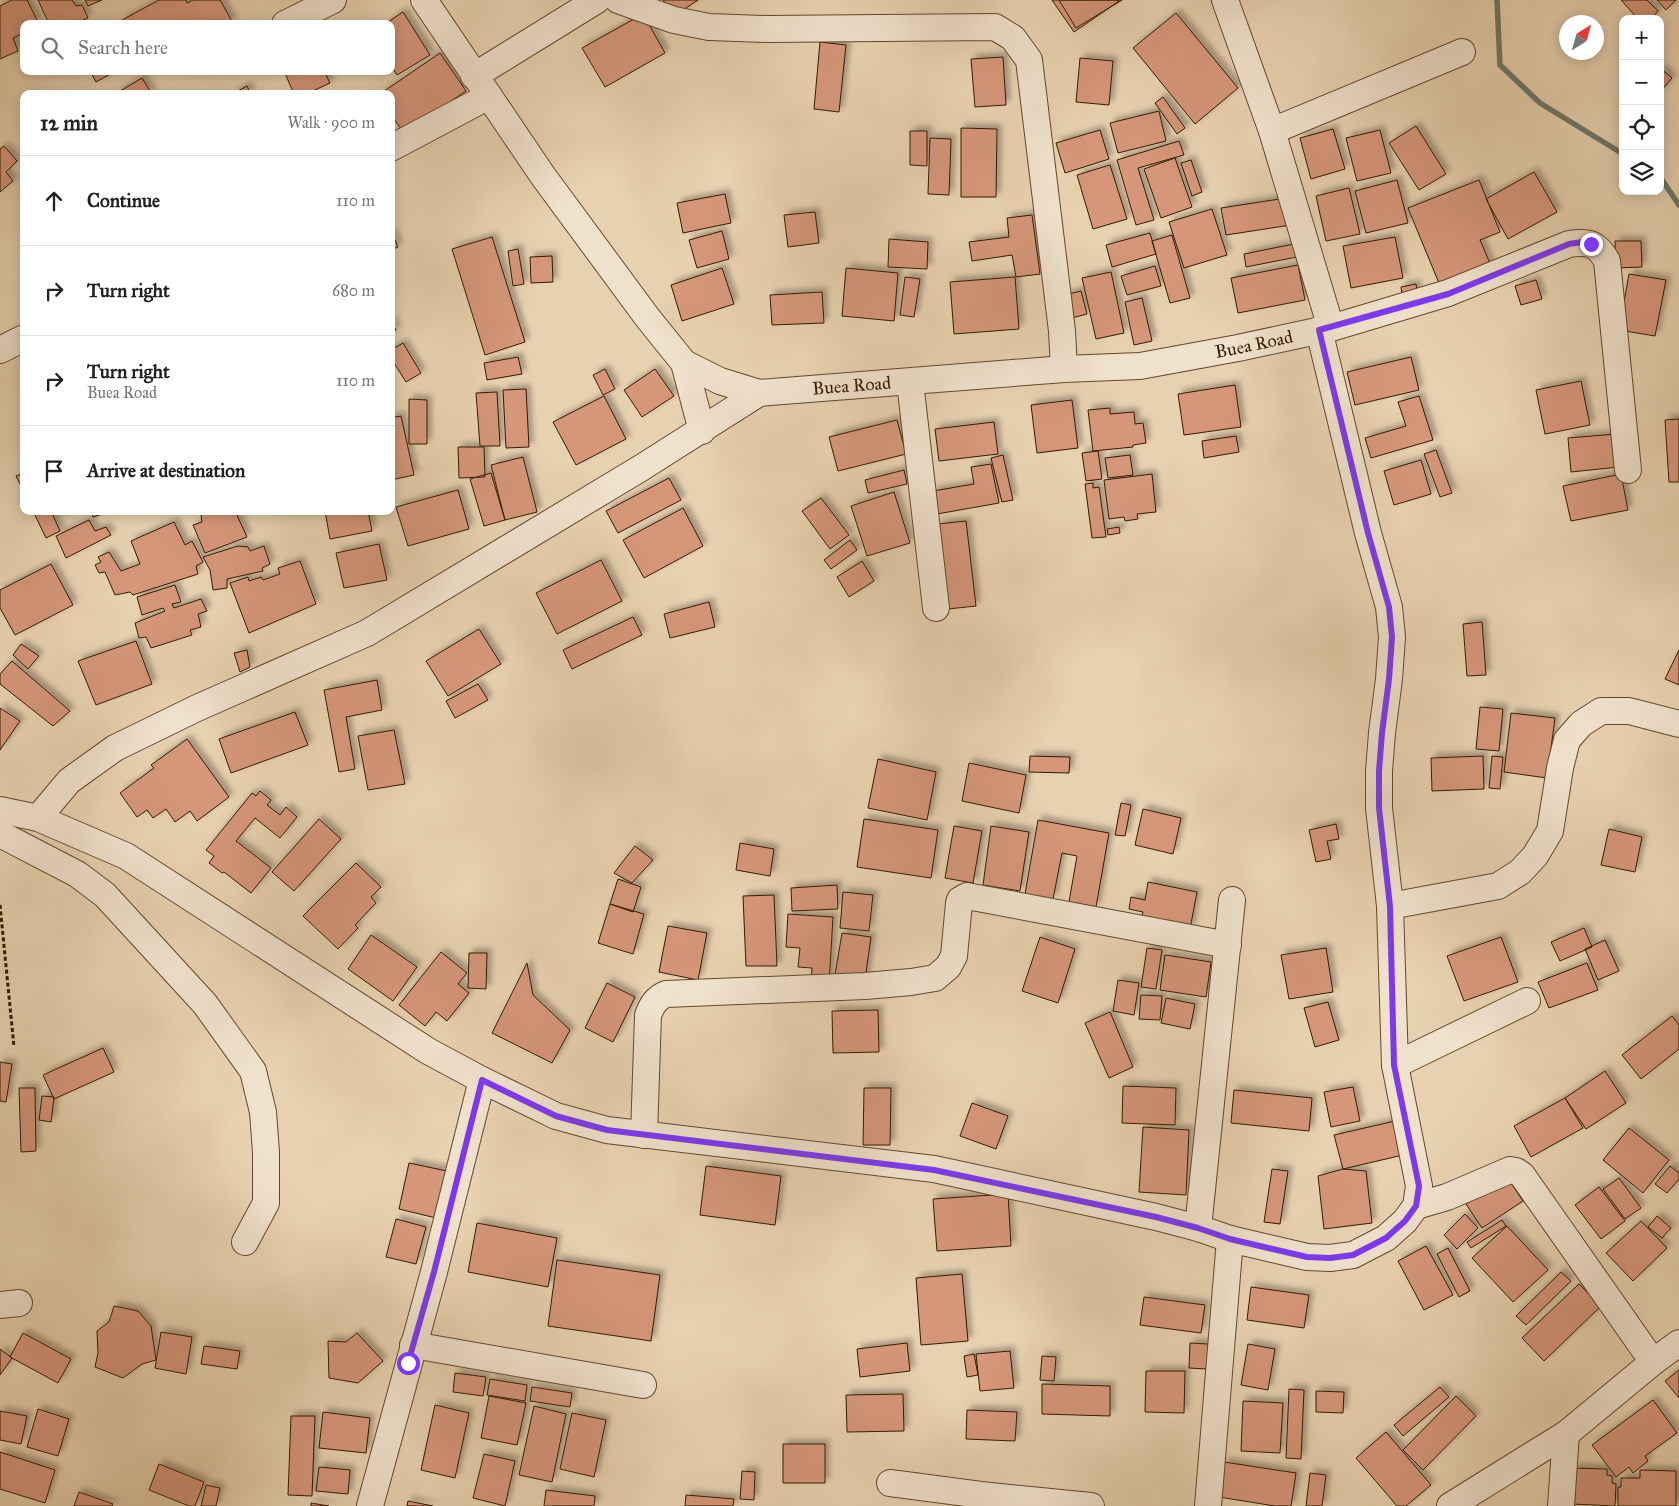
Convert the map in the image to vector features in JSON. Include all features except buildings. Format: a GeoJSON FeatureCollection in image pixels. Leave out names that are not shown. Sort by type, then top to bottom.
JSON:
{"type":"FeatureCollection","features":[{"type":"Feature","properties":{"kind":"street"},"geometry":{"type":"LineString","coordinates":[[293,20],[333,0]]}},
{"type":"Feature","properties":{"kind":"street"},"geometry":{"type":"LineString","coordinates":[[424,0],[543,176],[684,364],[702,431]]}},
{"type":"Feature","properties":{"kind":"street"},"geometry":{"type":"LineString","coordinates":[[395,145],[482,86],[597,0]]}},
{"type":"Feature","properties":{"kind":"street"},"geometry":{"type":"LineString","coordinates":[[618,0],[674,20],[709,26],[767,30],[995,27],[1013,38],[1028,60],[1062,331],[1064,369]]}},
{"type":"Feature","properties":{"kind":"street"},"geometry":{"type":"LineString","coordinates":[[0,810],[38,818],[126,856],[428,1051],[556,1116],[607,1130],[934,1170],[1156,1217],[1230,1239],[1307,1257],[1330,1258],[1353,1255],[1386,1238],[1405,1221],[1416,1206],[1419,1186],[1394,1065],[1390,906],[1379,808],[1382,733],[1392,637],[1389,607],[1368,533],[1325,329],[1272,132],[1225,0]]}},
{"type":"Feature","properties":{"kind":"street"},"geometry":{"type":"LineString","coordinates":[[1272,132],[1462,52]]}},
{"type":"Feature","properties":{"kind":"street","name":"Buea Road"},"geometry":{"type":"LineString","coordinates":[[759,393],[1064,369],[1140,366],[1238,348],[1325,329],[1448,294],[1569,244],[1582,242],[1591,244],[1601,251],[1607,261],[1628,470]]}},
{"type":"Feature","properties":{"kind":"street"},"geometry":{"type":"LineString","coordinates":[[0,350],[20,340]]}},
{"type":"Feature","properties":{"kind":"street"},"geometry":{"type":"LineString","coordinates":[[684,364],[720,381],[759,393]]}},
{"type":"Feature","properties":{"kind":"street"},"geometry":{"type":"LineString","coordinates":[[910,382],[936,608]]}},
{"type":"Feature","properties":{"kind":"street"},"geometry":{"type":"LineString","coordinates":[[38,818],[69,781],[115,748],[197,708],[367,633],[702,431],[759,393]]}},
{"type":"Feature","properties":{"kind":"street"},"geometry":{"type":"LineString","coordinates":[[1390,906],[1498,886],[1520,872],[1535,856],[1550,830],[1560,768],[1567,740],[1581,724],[1601,711],[1629,711],[1679,724]]}},
{"type":"Feature","properties":{"kind":"street"},"geometry":{"type":"LineString","coordinates":[[0,834],[77,874],[105,895],[205,1004],[253,1071],[263,1112],[266,1152],[266,1203],[245,1242]]}},
{"type":"Feature","properties":{"kind":"street"},"geometry":{"type":"LineString","coordinates":[[644,1135],[648,1015],[658,997],[666,994],[865,986],[935,978],[948,967],[954,956],[959,904],[960,900],[967,896],[1228,946]]}},
{"type":"Feature","properties":{"kind":"street"},"geometry":{"type":"LineString","coordinates":[[1198,1228],[1232,900]]}},
{"type":"Feature","properties":{"kind":"street"},"geometry":{"type":"LineString","coordinates":[[1394,1065],[1528,1001]]}},
{"type":"Feature","properties":{"kind":"street"},"geometry":{"type":"LineString","coordinates":[[370,1506],[482,1080]]}},
{"type":"Feature","properties":{"kind":"street"},"geometry":{"type":"LineString","coordinates":[[1416,1206],[1447,1198],[1510,1170],[1516,1171],[1522,1175],[1653,1362]]}},
{"type":"Feature","properties":{"kind":"street"},"geometry":{"type":"LineString","coordinates":[[1208,1506],[1230,1239]]}},
{"type":"Feature","properties":{"kind":"street"},"geometry":{"type":"LineString","coordinates":[[1450,1506],[1566,1434],[1653,1362],[1679,1343]]}},
{"type":"Feature","properties":{"kind":"street"},"geometry":{"type":"LineString","coordinates":[[413,1345],[643,1385]]}},
{"type":"Feature","properties":{"kind":"street"},"geometry":{"type":"LineString","coordinates":[[1561,1506],[1566,1434]]}},
{"type":"Feature","properties":{"kind":"street"},"geometry":{"type":"LineString","coordinates":[[890,1483],[1091,1506]]}},
{"type":"Feature","properties":{"kind":"path"},"geometry":{"type":"LineString","coordinates":[[0,905],[14,1047]]}},
{"type":"Feature","properties":{"kind":"waterway"},"geometry":{"type":"LineString","coordinates":[[1497,0],[1500,65],[1540,103],[1619,152]]}},
{"type":"Feature","properties":{"kind":"waterway"},"geometry":{"type":"LineString","coordinates":[[1664,183],[1679,205]]}},
{"type":"Feature","properties":{"kind":"route"},"geometry":{"type":"LineString","coordinates":[[408,1363],[434,1272],[482,1080],[556,1116],[607,1130],[934,1170],[1156,1217],[1230,1239],[1307,1257],[1330,1258],[1353,1255],[1386,1238],[1405,1221],[1416,1206],[1419,1186],[1394,1065],[1390,906],[1379,808],[1379,771],[1392,637],[1389,607],[1368,533],[1319,330],[1448,294],[1569,244],[1582,242],[1591,244]]}}]}
